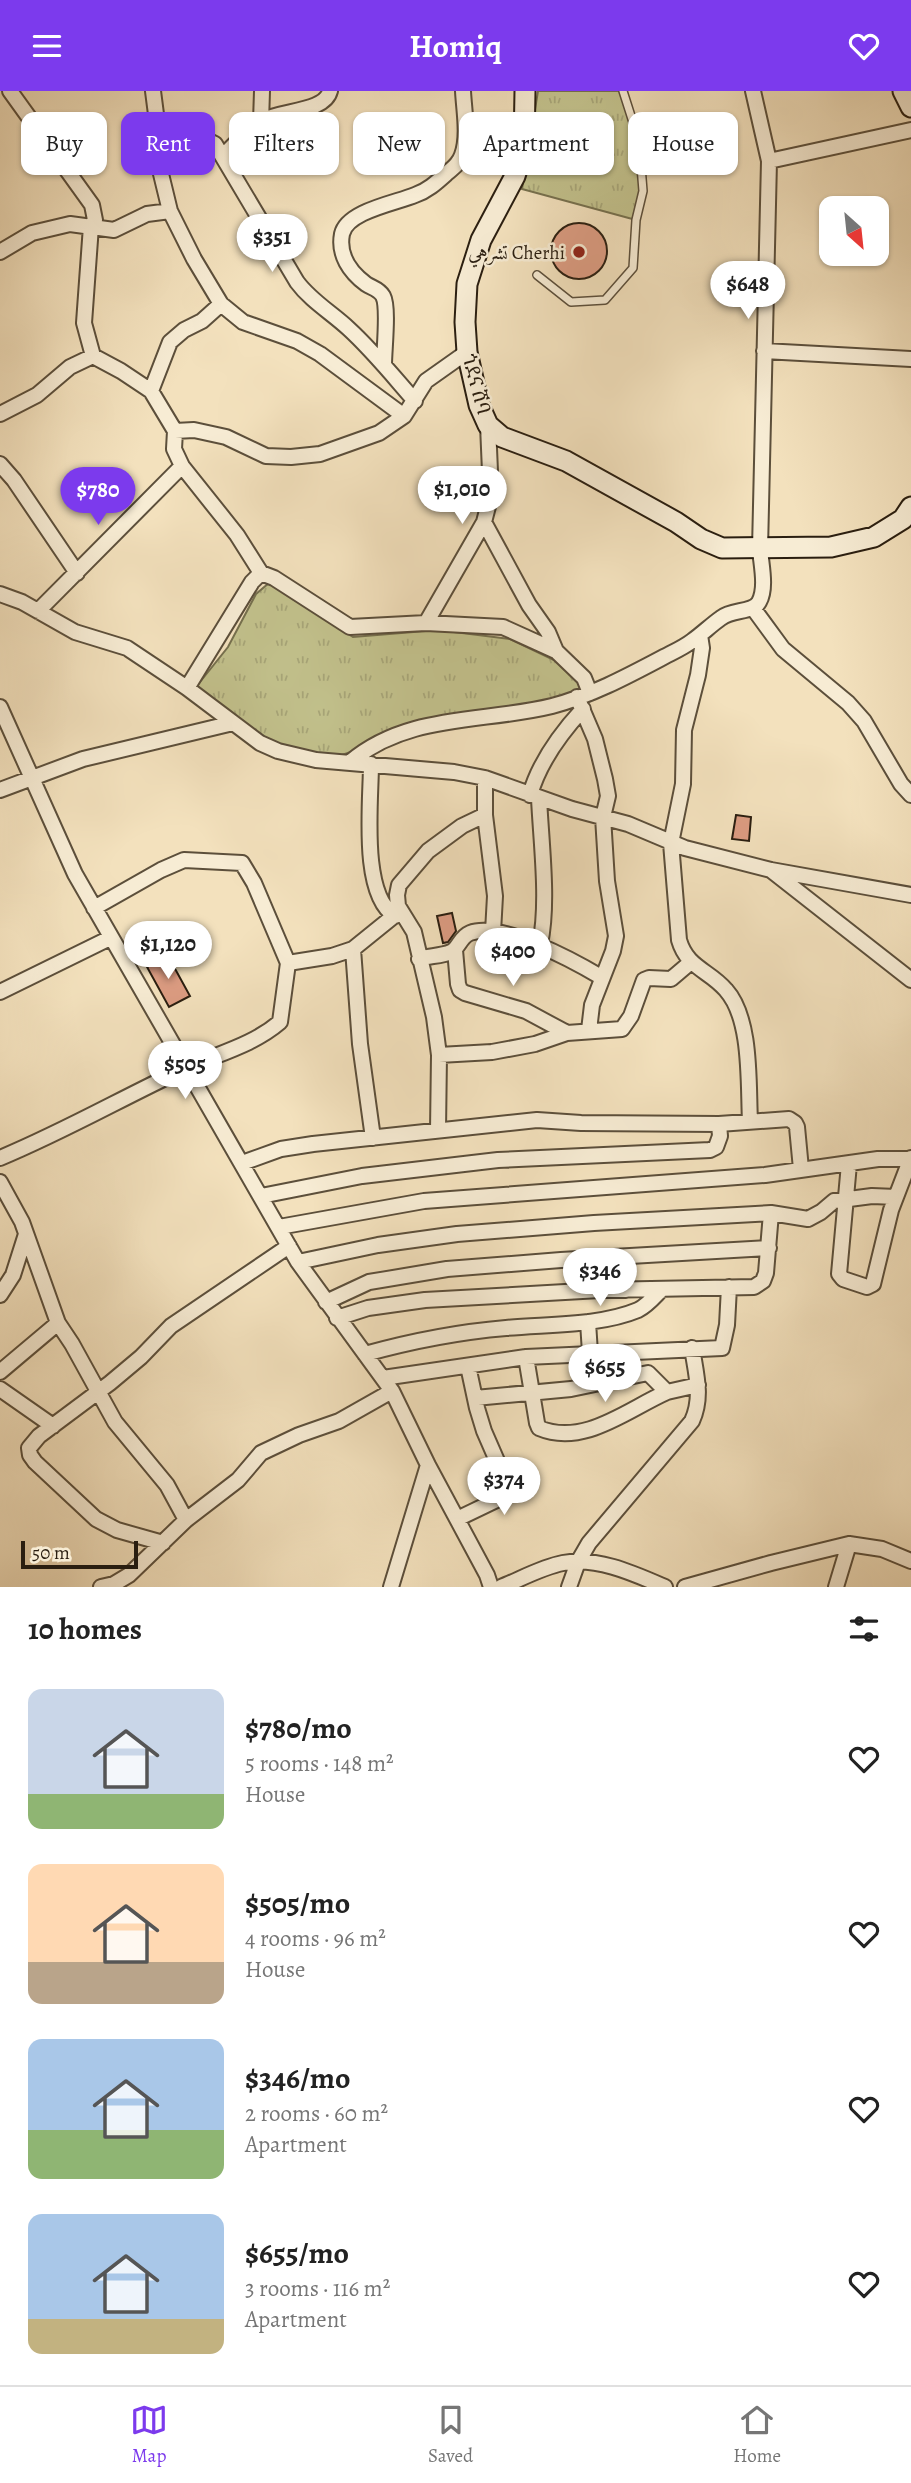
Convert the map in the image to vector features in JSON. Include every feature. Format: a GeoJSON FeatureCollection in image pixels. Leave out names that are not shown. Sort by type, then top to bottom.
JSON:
{"type":"FeatureCollection","features":[{"type":"Feature","properties":{"kind":"street"},"geometry":{"type":"LineString","coordinates":[[10,91],[92,205],[94,220],[91,226],[84,323],[93,356],[151,391],[176,431],[174,449],[182,466],[237,535],[261,573],[275,578],[350,627],[426,623],[503,627],[556,651],[584,678],[583,700],[606,779],[607,796],[603,817],[607,881],[616,936],[592,1005],[589,1030]]}},
{"type":"Feature","properties":{"kind":"street"},"geometry":{"type":"LineString","coordinates":[[153,91],[155,112]]}},
{"type":"Feature","properties":{"kind":"street"},"geometry":{"type":"LineString","coordinates":[[261,112],[262,91]]}},
{"type":"Feature","properties":{"kind":"street"},"geometry":{"type":"LineString","coordinates":[[290,112],[320,105],[328,99],[330,91]]}},
{"type":"Feature","properties":{"kind":"street"},"geometry":{"type":"LineString","coordinates":[[384,365],[384,297],[378,289],[368,285],[352,272],[342,253],[342,231],[349,223],[376,207],[428,189],[459,163],[464,152],[463,91]]}},
{"type":"Feature","properties":{"kind":"street","name":"ጎደና ሸባ"},"geometry":{"type":"LineString","coordinates":[[525,91],[524,147],[515,177],[481,240],[467,284],[467,352],[479,405],[488,425],[502,437],[566,461],[676,522],[701,539],[722,548],[760,549]]}},
{"type":"Feature","properties":{"kind":"street"},"geometry":{"type":"LineString","coordinates":[[350,762],[387,738],[427,725],[583,700],[691,643],[729,613],[754,608],[760,599],[769,161],[753,91]]}},
{"type":"Feature","properties":{"kind":"street"},"geometry":{"type":"LineString","coordinates":[[903,91],[911,107]]}},
{"type":"Feature","properties":{"kind":"street"},"geometry":{"type":"LineString","coordinates":[[769,161],[911,130]]}},
{"type":"Feature","properties":{"kind":"street"},"geometry":{"type":"LineString","coordinates":[[215,145],[305,293],[348,328],[415,401]]}},
{"type":"Feature","properties":{"kind":"street"},"geometry":{"type":"LineString","coordinates":[[223,156],[229,151]]}},
{"type":"Feature","properties":{"kind":"street"},"geometry":{"type":"LineString","coordinates":[[161,175],[170,211],[221,304],[243,322],[297,341],[320,353],[404,416]]}},
{"type":"Feature","properties":{"kind":"street"},"geometry":{"type":"LineString","coordinates":[[0,252],[32,233],[70,224],[120,229],[147,214],[170,211]]}},
{"type":"Feature","properties":{"kind":"street"},"geometry":{"type":"LineString","coordinates":[[151,391],[170,342],[202,321],[221,304]]}},
{"type":"Feature","properties":{"kind":"street"},"geometry":{"type":"LineString","coordinates":[[764,351],[911,359]]}},
{"type":"Feature","properties":{"kind":"street"},"geometry":{"type":"LineString","coordinates":[[176,431],[194,430],[226,436],[266,456],[320,454],[379,433],[404,416],[426,381],[467,352]]}},
{"type":"Feature","properties":{"kind":"street"},"geometry":{"type":"LineString","coordinates":[[0,414],[37,395],[70,366],[93,356]]}},
{"type":"Feature","properties":{"kind":"street"},"geometry":{"type":"LineString","coordinates":[[426,623],[484,522],[491,495],[488,425]]}},
{"type":"Feature","properties":{"kind":"street"},"geometry":{"type":"LineString","coordinates":[[0,464],[14,480],[77,573]]}},
{"type":"Feature","properties":{"kind":"street"},"geometry":{"type":"LineString","coordinates":[[38,611],[182,466]]}},
{"type":"Feature","properties":{"kind":"street"},"geometry":{"type":"LineString","coordinates":[[760,549],[831,547],[874,537],[904,519],[911,507]]}},
{"type":"Feature","properties":{"kind":"street"},"geometry":{"type":"LineString","coordinates":[[484,522],[529,605],[548,632],[556,651]]}},
{"type":"Feature","properties":{"kind":"street"},"geometry":{"type":"LineString","coordinates":[[187,688],[252,582],[261,573]]}},
{"type":"Feature","properties":{"kind":"street"},"geometry":{"type":"LineString","coordinates":[[0,593],[75,632],[127,648],[187,688],[260,743],[278,751],[316,760],[454,772],[485,778],[535,797],[628,824],[671,843],[771,870],[911,895]]}},
{"type":"Feature","properties":{"kind":"street"},"geometry":{"type":"LineString","coordinates":[[754,608],[763,625],[783,649],[848,703],[864,721],[911,795]]}},
{"type":"Feature","properties":{"kind":"street"},"geometry":{"type":"LineString","coordinates":[[700,635],[702,648],[684,730],[683,784],[671,843],[679,940],[682,951],[691,962],[726,989],[738,1009],[747,1060],[750,1121]]}},
{"type":"Feature","properties":{"kind":"street"},"geometry":{"type":"LineString","coordinates":[[540,944],[543,912],[535,797],[542,764],[583,700]]}},
{"type":"Feature","properties":{"kind":"street"},"geometry":{"type":"LineString","coordinates":[[0,707],[75,874],[110,938],[298,1262],[392,1391],[491,1587]]}},
{"type":"Feature","properties":{"kind":"street"},"geometry":{"type":"LineString","coordinates":[[0,790],[83,759],[233,723]]}},
{"type":"Feature","properties":{"kind":"street"},"geometry":{"type":"LineString","coordinates":[[372,764],[369,843],[376,888],[385,909],[398,913],[414,932],[434,1017],[439,1055],[438,1131]]}},
{"type":"Feature","properties":{"kind":"street"},"geometry":{"type":"LineString","coordinates":[[485,778],[485,815],[495,896],[493,932]]}},
{"type":"Feature","properties":{"kind":"street"},"geometry":{"type":"LineString","coordinates":[[398,913],[399,885],[410,869],[428,851],[461,826],[485,815]]}},
{"type":"Feature","properties":{"kind":"street"},"geometry":{"type":"LineString","coordinates":[[0,1158],[187,1067],[238,1048],[280,1022],[288,963],[254,883],[242,863],[184,860],[94,908]]}},
{"type":"Feature","properties":{"kind":"street"},"geometry":{"type":"LineString","coordinates":[[771,870],[909,974]]}},
{"type":"Feature","properties":{"kind":"street"},"geometry":{"type":"LineString","coordinates":[[288,963],[332,956],[353,949],[398,913]]}},
{"type":"Feature","properties":{"kind":"street"},"geometry":{"type":"LineString","coordinates":[[419,959],[450,953],[467,934],[493,932],[540,944],[601,977]]}},
{"type":"Feature","properties":{"kind":"street"},"geometry":{"type":"LineString","coordinates":[[0,992],[110,938]]}},
{"type":"Feature","properties":{"kind":"street"},"geometry":{"type":"LineString","coordinates":[[353,949],[360,1044],[373,1138]]}},
{"type":"Feature","properties":{"kind":"street"},"geometry":{"type":"LineString","coordinates":[[454,950],[460,990],[526,1011],[567,1033]]}},
{"type":"Feature","properties":{"kind":"street"},"geometry":{"type":"LineString","coordinates":[[439,1055],[510,1049],[567,1033],[622,1029],[631,1016],[644,980],[671,979],[691,962]]}},
{"type":"Feature","properties":{"kind":"street"},"geometry":{"type":"LineString","coordinates":[[242,1163],[281,1149],[537,1120],[719,1124],[789,1119],[795,1123],[801,1169]]}},
{"type":"Feature","properties":{"kind":"street"},"geometry":{"type":"LineString","coordinates":[[261,1196],[362,1177],[498,1160],[709,1150],[716,1147],[720,1136],[719,1124]]}},
{"type":"Feature","properties":{"kind":"street"},"geometry":{"type":"LineString","coordinates":[[279,1227],[424,1201],[594,1189],[878,1159],[911,1159],[891,1210],[873,1284],[867,1287],[843,1279],[839,1274],[849,1164]]}},
{"type":"Feature","properties":{"kind":"street"},"geometry":{"type":"LineString","coordinates":[[0,1182],[26,1234],[58,1323],[124,1435],[167,1485],[186,1520]]}},
{"type":"Feature","properties":{"kind":"street"},"geometry":{"type":"LineString","coordinates":[[298,1262],[378,1245],[457,1234],[772,1213],[808,1219],[834,1201],[846,1198],[896,1197]]}},
{"type":"Feature","properties":{"kind":"street"},"geometry":{"type":"LineString","coordinates":[[337,1318],[368,1308],[425,1300],[754,1287],[763,1281],[772,1213]]}},
{"type":"Feature","properties":{"kind":"street"},"geometry":{"type":"LineString","coordinates":[[0,1295],[13,1275],[26,1234]]}},
{"type":"Feature","properties":{"kind":"street"},"geometry":{"type":"LineString","coordinates":[[163,1543],[117,1530],[96,1518],[35,1462],[29,1448],[39,1436],[141,1357],[171,1326],[289,1247]]}},
{"type":"Feature","properties":{"kind":"street"},"geometry":{"type":"LineString","coordinates":[[326,1302],[369,1282],[447,1269],[561,1259],[626,1258],[769,1248]]}},
{"type":"Feature","properties":{"kind":"street"},"geometry":{"type":"LineString","coordinates":[[626,1258],[626,1290]]}},
{"type":"Feature","properties":{"kind":"street"},"geometry":{"type":"LineString","coordinates":[[383,1378],[526,1357],[718,1348],[724,1344],[729,1287]]}},
{"type":"Feature","properties":{"kind":"street"},"geometry":{"type":"LineString","coordinates":[[365,1354],[446,1335],[588,1322],[638,1310],[662,1289]]}},
{"type":"Feature","properties":{"kind":"street"},"geometry":{"type":"LineString","coordinates":[[588,1322],[590,1353]]}},
{"type":"Feature","properties":{"kind":"street"},"geometry":{"type":"LineString","coordinates":[[0,1372],[58,1323]]}},
{"type":"Feature","properties":{"kind":"street"},"geometry":{"type":"LineString","coordinates":[[569,1587],[578,1562],[602,1527],[692,1421],[699,1407],[692,1348]]}},
{"type":"Feature","properties":{"kind":"street"},"geometry":{"type":"LineString","coordinates":[[526,1357],[539,1428],[564,1432],[592,1429],[605,1425],[667,1392],[698,1385]]}},
{"type":"Feature","properties":{"kind":"street"},"geometry":{"type":"LineString","coordinates":[[457,1520],[511,1493],[484,1431],[468,1366]]}},
{"type":"Feature","properties":{"kind":"street"},"geometry":{"type":"LineString","coordinates":[[475,1398],[571,1388],[648,1373],[667,1392]]}},
{"type":"Feature","properties":{"kind":"street"},"geometry":{"type":"LineString","coordinates":[[0,1389],[53,1426]]}},
{"type":"Feature","properties":{"kind":"street"},"geometry":{"type":"LineString","coordinates":[[110,1586],[129,1575],[186,1520],[238,1480],[261,1453],[299,1435],[339,1421],[392,1391]]}},
{"type":"Feature","properties":{"kind":"street"},"geometry":{"type":"LineString","coordinates":[[391,1587],[428,1465]]}},
{"type":"Feature","properties":{"kind":"street"},"geometry":{"type":"LineString","coordinates":[[836,1587],[849,1544]]}},
{"type":"Feature","properties":{"kind":"street"},"geometry":{"type":"LineString","coordinates":[[685,1587],[849,1544],[882,1549],[911,1560]]}},
{"type":"Feature","properties":{"kind":"street"},"geometry":{"type":"LineString","coordinates":[[501,1587],[564,1563],[578,1562],[608,1566],[662,1586]]}},
{"type":"Feature","properties":{"kind":"lane"},"geometry":{"type":"LineString","coordinates":[[537,275],[571,302],[605,300],[633,268],[636,220],[643,191],[639,141],[623,91]]}},
{"type":"Feature","properties":{"kind":"green space"},"geometry":{"type":"Polygon","coordinates":[[[538,91],[623,91],[630,112],[628,175],[642,175],[643,191],[636,220],[522,189],[524,175],[614,175],[614,112],[535,112],[538,91]]]}},
{"type":"Feature","properties":{"kind":"green space"},"geometry":{"type":"Polygon","coordinates":[[[269,583],[353,637],[438,630],[510,639],[554,660],[574,675],[582,686],[583,695],[431,725],[327,760],[270,747],[196,687],[228,647],[256,594],[269,583]]]}},
{"type":"Feature","properties":{"kind":"building","name":"تشرهي Cherhi"},"geometry":{"type":"Polygon","coordinates":[[[579,223],[599,231],[607,251],[599,271],[579,279],[559,271],[551,251],[559,231],[579,223]]]}},
{"type":"Feature","properties":{"kind":"building"},"geometry":{"type":"Polygon","coordinates":[[[736,815],[751,817],[749,841],[732,839],[736,815]]]}},
{"type":"Feature","properties":{"kind":"building"},"geometry":{"type":"Polygon","coordinates":[[[452,913],[456,931],[448,942],[443,943],[437,916],[452,913]]]}},
{"type":"Feature","properties":{"kind":"building"},"geometry":{"type":"Polygon","coordinates":[[[168,956],[190,996],[169,1007],[147,967],[168,956]]]}},
{"type":"Feature","properties":{"kind":"place","name":"تشرهي Cherhi"},"geometry":{"type":"Point","coordinates":[579,252]}}]}
